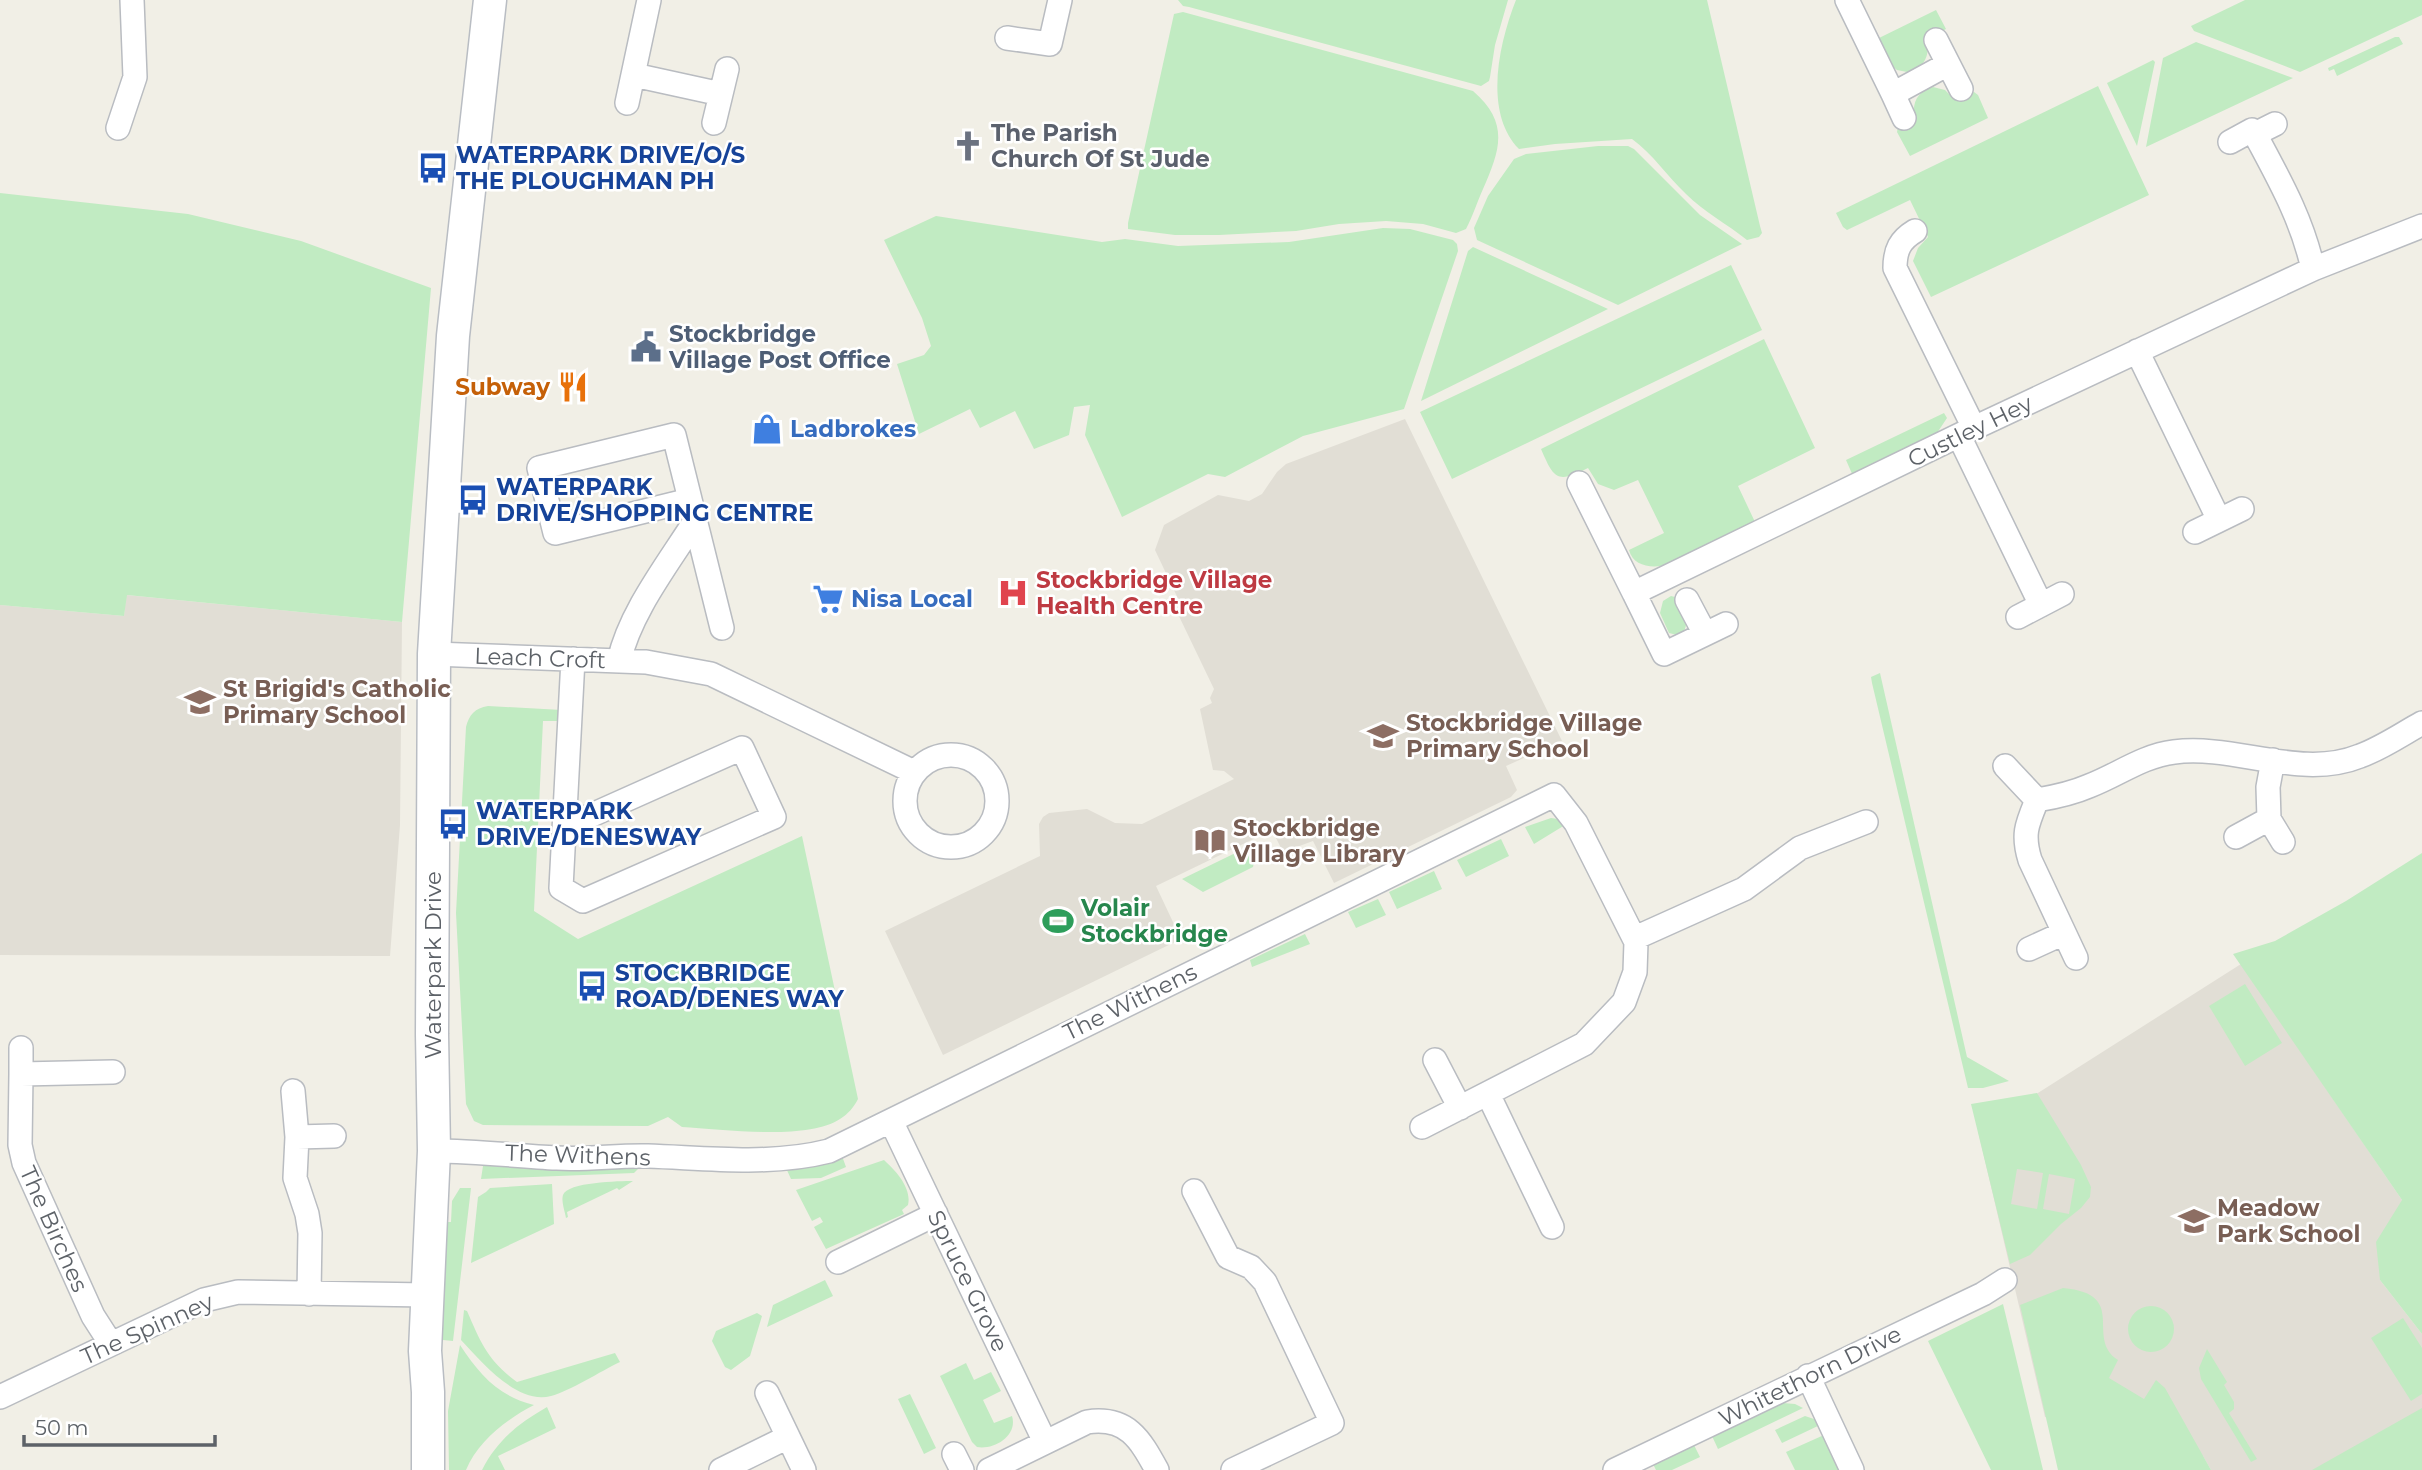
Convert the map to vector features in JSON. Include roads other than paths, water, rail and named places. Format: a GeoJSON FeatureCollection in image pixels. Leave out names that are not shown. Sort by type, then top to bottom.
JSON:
{"type":"FeatureCollection","features":[{"type":"Feature","properties":{"kind":"street"},"geometry":{"type":"LineString","coordinates":[[118,128],[135,77],[132,0]]}},
{"type":"Feature","properties":{"kind":"street","name":"Waterpark Drive"},"geometry":{"type":"LineString","coordinates":[[428,1470],[425,1352],[434,1151],[434,654],[453,336],[491,0]]}},
{"type":"Feature","properties":{"kind":"street"},"geometry":{"type":"LineString","coordinates":[[627,103],[649,0]]}},
{"type":"Feature","properties":{"kind":"street"},"geometry":{"type":"LineString","coordinates":[[1007,38],[1050,44],[1060,0]]}},
{"type":"Feature","properties":{"kind":"street"},"geometry":{"type":"LineString","coordinates":[[1847,0],[1905,118]]}},
{"type":"Feature","properties":{"kind":"street"},"geometry":{"type":"LineString","coordinates":[[1936,40],[1961,89]]}},
{"type":"Feature","properties":{"kind":"street"},"geometry":{"type":"LineString","coordinates":[[1892,94],[1948,64]]}},
{"type":"Feature","properties":{"kind":"street"},"geometry":{"type":"LineString","coordinates":[[714,123],[727,69]]}},
{"type":"Feature","properties":{"kind":"street"},"geometry":{"type":"LineString","coordinates":[[634,75],[721,94]]}},
{"type":"Feature","properties":{"kind":"street"},"geometry":{"type":"LineString","coordinates":[[2255,134],[2275,124]]}},
{"type":"Feature","properties":{"kind":"street"},"geometry":{"type":"LineString","coordinates":[[2230,142],[2252,130],[2255,134],[2292,201],[2313,269]]}},
{"type":"Feature","properties":{"kind":"street","name":"Custley Hey"},"geometry":{"type":"LineString","coordinates":[[1634,593],[2313,269],[2422,226]]}},
{"type":"Feature","properties":{"kind":"street"},"geometry":{"type":"LineString","coordinates":[[1915,231],[1900,243],[1895,268],[2041,605]]}},
{"type":"Feature","properties":{"kind":"street"},"geometry":{"type":"LineString","coordinates":[[2137,351],[2220,520]]}},
{"type":"Feature","properties":{"kind":"street"},"geometry":{"type":"LineString","coordinates":[[692,510],[555,533],[538,468],[674,435],[722,628]]}},
{"type":"Feature","properties":{"kind":"street"},"geometry":{"type":"LineString","coordinates":[[1579,483],[1664,654],[1715,629],[1686,600]]}},
{"type":"Feature","properties":{"kind":"street"},"geometry":{"type":"LineString","coordinates":[[2195,532],[2242,509]]}},
{"type":"Feature","properties":{"kind":"street"},"geometry":{"type":"LineString","coordinates":[[619,661],[623,641],[692,510]]}},
{"type":"Feature","properties":{"kind":"street"},"geometry":{"type":"LineString","coordinates":[[2018,617],[2062,594]]}},
{"type":"Feature","properties":{"kind":"street","name":"Leach Croft"},"geometry":{"type":"LineString","coordinates":[[434,654],[646,662],[711,674],[914,772]]}},
{"type":"Feature","properties":{"kind":"street"},"geometry":{"type":"LineString","coordinates":[[565,827],[743,748],[774,817],[583,901],[561,888],[573,659]]}},
{"type":"Feature","properties":{"kind":"street"},"geometry":{"type":"LineString","coordinates":[[2037,800],[2092,786],[2140,760],[2174,752],[2208,751],[2273,760],[2324,763],[2360,757],[2422,723]]}},
{"type":"Feature","properties":{"kind":"street"},"geometry":{"type":"LineString","coordinates":[[954,754],[975,761],[991,777],[998,799],[994,821],[980,839],[960,848],[937,847],[918,835],[906,815],[905,793],[914,772],[932,758],[954,754]]}},
{"type":"Feature","properties":{"kind":"street"},"geometry":{"type":"LineString","coordinates":[[2273,760],[2268,787],[2270,819],[2283,842]]}},
{"type":"Feature","properties":{"kind":"street"},"geometry":{"type":"LineString","coordinates":[[2005,766],[2037,800]]}},
{"type":"Feature","properties":{"kind":"street","name":"The Withens"},"geometry":{"type":"LineString","coordinates":[[434,1151],[476,1151],[559,1158],[645,1156],[773,1159],[804,1157],[829,1151],[1554,795],[1576,823],[1635,939],[1635,972],[1624,1002],[1584,1044],[1422,1127]]}},
{"type":"Feature","properties":{"kind":"street"},"geometry":{"type":"LineString","coordinates":[[2037,800],[2026,828],[2025,844],[2076,958]]}},
{"type":"Feature","properties":{"kind":"street"},"geometry":{"type":"LineString","coordinates":[[2236,837],[2270,819]]}},
{"type":"Feature","properties":{"kind":"street"},"geometry":{"type":"LineString","coordinates":[[1635,939],[1744,888],[1800,848],[1866,822]]}},
{"type":"Feature","properties":{"kind":"street"},"geometry":{"type":"LineString","coordinates":[[2029,949],[2064,933]]}},
{"type":"Feature","properties":{"kind":"street","name":"The Birches"},"geometry":{"type":"LineString","coordinates":[[21,1048],[20,1145],[24,1163],[93,1316],[111,1344]]}},
{"type":"Feature","properties":{"kind":"street"},"geometry":{"type":"LineString","coordinates":[[1435,1060],[1460,1108]]}},
{"type":"Feature","properties":{"kind":"street"},"geometry":{"type":"LineString","coordinates":[[21,1074],[113,1072]]}},
{"type":"Feature","properties":{"kind":"street"},"geometry":{"type":"LineString","coordinates":[[293,1091],[297,1137],[295,1178],[307,1214],[310,1233],[309,1294]]}},
{"type":"Feature","properties":{"kind":"street"},"geometry":{"type":"LineString","coordinates":[[1488,1094],[1552,1227]]}},
{"type":"Feature","properties":{"kind":"street","name":"Spruce Grove"},"geometry":{"type":"LineString","coordinates":[[891,1121],[1045,1442]]}},
{"type":"Feature","properties":{"kind":"street"},"geometry":{"type":"LineString","coordinates":[[297,1137],[334,1136]]}},
{"type":"Feature","properties":{"kind":"street"},"geometry":{"type":"LineString","coordinates":[[1194,1191],[1228,1257],[1251,1267],[1265,1282],[1332,1423],[1233,1470]]}},
{"type":"Feature","properties":{"kind":"street"},"geometry":{"type":"LineString","coordinates":[[838,1262],[936,1214]]}},
{"type":"Feature","properties":{"kind":"street","name":"Whitethorn Drive"},"geometry":{"type":"LineString","coordinates":[[1615,1470],[1983,1294],[2005,1280]]}},
{"type":"Feature","properties":{"kind":"street","name":"The Spinney"},"geometry":{"type":"LineString","coordinates":[[0,1397],[204,1300],[239,1292],[427,1295]]}},
{"type":"Feature","properties":{"kind":"street"},"geometry":{"type":"LineString","coordinates":[[1808,1376],[1852,1470]]}},
{"type":"Feature","properties":{"kind":"street"},"geometry":{"type":"LineString","coordinates":[[766,1393],[804,1470]]}},
{"type":"Feature","properties":{"kind":"street"},"geometry":{"type":"LineString","coordinates":[[989,1470],[1087,1422],[1101,1420],[1128,1428],[1138,1438],[1157,1470]]}},
{"type":"Feature","properties":{"kind":"street"},"geometry":{"type":"LineString","coordinates":[[721,1470],[788,1437]]}},
{"type":"Feature","properties":{"kind":"place","name":"The Parish Church Of St Jude"},"geometry":{"type":"Point","coordinates":[968,146]}},
{"type":"Feature","properties":{"kind":"place","name":"WATERPARK DRIVE/O/S THE PLOUGHMAN PH"},"geometry":{"type":"Point","coordinates":[433,168]}},
{"type":"Feature","properties":{"kind":"place","name":"Stockbridge Village Post Office"},"geometry":{"type":"Point","coordinates":[646,347]}},
{"type":"Feature","properties":{"kind":"place","name":"Subway"},"geometry":{"type":"Point","coordinates":[573,387]}},
{"type":"Feature","properties":{"kind":"place","name":"Ladbrokes"},"geometry":{"type":"Point","coordinates":[767,429]}},
{"type":"Feature","properties":{"kind":"place","name":"WATERPARK DRIVE/SHOPPING CENTRE"},"geometry":{"type":"Point","coordinates":[473,500]}},
{"type":"Feature","properties":{"kind":"place","name":"Stockbridge Village Health Centre"},"geometry":{"type":"Point","coordinates":[1013,593]}},
{"type":"Feature","properties":{"kind":"place","name":"Nisa Local"},"geometry":{"type":"Point","coordinates":[828,599]}},
{"type":"Feature","properties":{"kind":"place","name":"St Brigid's Catholic Primary School"},"geometry":{"type":"Point","coordinates":[200,702]}},
{"type":"Feature","properties":{"kind":"place","name":"Stockbridge Village Primary School"},"geometry":{"type":"Point","coordinates":[1383,736]}},
{"type":"Feature","properties":{"kind":"place","name":"WATERPARK DRIVE/DENESWAY"},"geometry":{"type":"Point","coordinates":[453,824]}},
{"type":"Feature","properties":{"kind":"place","name":"Stockbridge Village Library"},"geometry":{"type":"Point","coordinates":[1210,841]}},
{"type":"Feature","properties":{"kind":"place","name":"Volair Stockbridge"},"geometry":{"type":"Point","coordinates":[1058,921]}},
{"type":"Feature","properties":{"kind":"place","name":"STOCKBRIDGE ROAD/DENES WAY"},"geometry":{"type":"Point","coordinates":[592,986]}},
{"type":"Feature","properties":{"kind":"place","name":"Meadow Park School"},"geometry":{"type":"Point","coordinates":[2194,1221]}}]}
